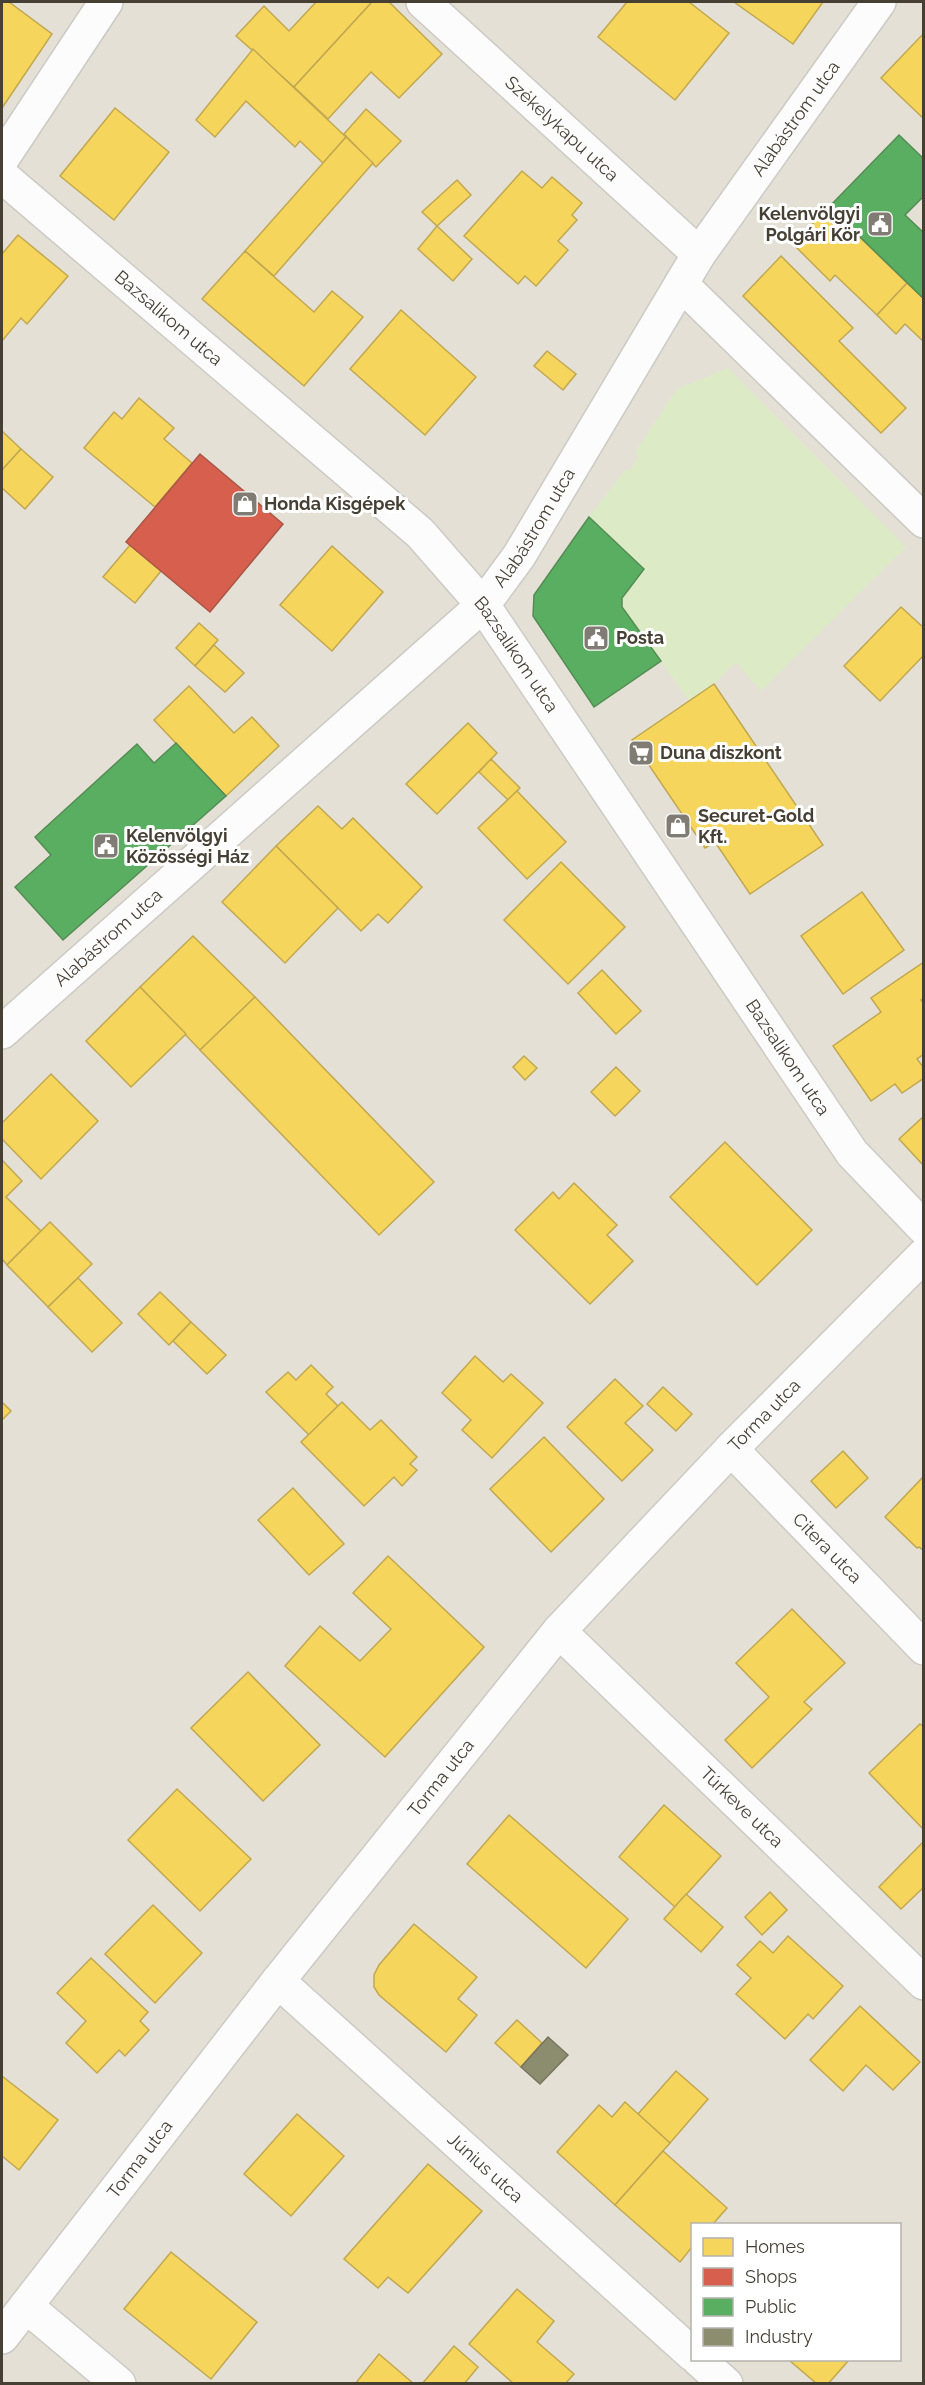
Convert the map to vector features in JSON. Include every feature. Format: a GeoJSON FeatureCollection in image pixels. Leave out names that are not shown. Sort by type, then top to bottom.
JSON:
{"type":"FeatureCollection","features":[{"type":"Feature","properties":{"kind":"street"},"geometry":{"type":"LineString","coordinates":[[2,159],[106,2]]}},
{"type":"Feature","properties":{"kind":"street","name":"Székelykapu utca"},"geometry":{"type":"LineString","coordinates":[[423,2],[699,254]]}},
{"type":"Feature","properties":{"kind":"street","name":"Alabástrom utca"},"geometry":{"type":"LineString","coordinates":[[2,1032],[483,605],[519,556],[699,254],[879,2]]}},
{"type":"Feature","properties":{"kind":"street","name":"Bazsalikom utca"},"geometry":{"type":"LineString","coordinates":[[2,176],[420,533],[483,605],[852,1153],[924,1228]]}},
{"type":"Feature","properties":{"kind":"street"},"geometry":{"type":"LineString","coordinates":[[681,284],[924,521]]}},
{"type":"Feature","properties":{"kind":"street","name":"Torma utca"},"geometry":{"type":"LineString","coordinates":[[2,2337],[278,1981],[559,1631],[731,1449],[924,1255]]}},
{"type":"Feature","properties":{"kind":"street","name":"Citera utca"},"geometry":{"type":"LineString","coordinates":[[731,1449],[924,1648]]}},
{"type":"Feature","properties":{"kind":"street","name":"Túrkeve utca"},"geometry":{"type":"LineString","coordinates":[[559,1631],[924,1983]]}},
{"type":"Feature","properties":{"kind":"street","name":"Június utca"},"geometry":{"type":"LineString","coordinates":[[278,1981],[691,2352]]}},
{"type":"Feature","properties":{"kind":"street"},"geometry":{"type":"LineString","coordinates":[[26,2306],[119,2384]]}},
{"type":"Feature","properties":{"kind":"street"},"geometry":{"type":"LineString","coordinates":[[700,2361],[726,2384]]}},
{"type":"Feature","properties":{"kind":"shaded area"},"geometry":{"type":"Polygon","coordinates":[[[2,2],[923,2],[923,2383],[2,2384],[2,2]]]}},
{"type":"Feature","properties":{"kind":"green space"},"geometry":{"type":"Polygon","coordinates":[[[728,368],[906,547],[761,691],[736,662],[714,684],[690,702],[622,607],[622,598],[644,569],[589,517],[625,470],[629,471],[639,456],[635,452],[677,389],[728,368]]]}},
{"type":"Feature","properties":{"kind":"building: Homes"},"geometry":{"type":"Polygon","coordinates":[[[2,2],[9,2],[52,34],[2,108],[2,2]]]}},
{"type":"Feature","properties":{"kind":"building: Homes"},"geometry":{"type":"Polygon","coordinates":[[[316,2],[372,2],[294,87],[236,36],[264,6],[289,31],[316,2]]]}},
{"type":"Feature","properties":{"kind":"building: Homes"},"geometry":{"type":"Polygon","coordinates":[[[372,2],[389,2],[442,54],[399,98],[371,72],[328,119],[294,87],[372,2]]]}},
{"type":"Feature","properties":{"kind":"building: Homes"},"geometry":{"type":"Polygon","coordinates":[[[627,2],[689,2],[729,33],[675,100],[598,37],[627,2]]]}},
{"type":"Feature","properties":{"kind":"building: Homes"},"geometry":{"type":"Polygon","coordinates":[[[734,2],[823,2],[793,44],[734,2]]]}},
{"type":"Feature","properties":{"kind":"building: Homes"},"geometry":{"type":"Polygon","coordinates":[[[924,33],[924,119],[881,78],[924,33]]]}},
{"type":"Feature","properties":{"kind":"building: Homes"},"geometry":{"type":"Polygon","coordinates":[[[253,49],[346,137],[323,163],[300,141],[295,147],[246,101],[215,137],[196,120],[253,49]]]}},
{"type":"Feature","properties":{"kind":"building: Homes"},"geometry":{"type":"Polygon","coordinates":[[[115,108],[169,152],[114,220],[60,176],[115,108]]]}},
{"type":"Feature","properties":{"kind":"building: Homes"},"geometry":{"type":"Polygon","coordinates":[[[366,109],[401,141],[376,167],[344,134],[366,109]]]}},
{"type":"Feature","properties":{"kind":"building: Homes"},"geometry":{"type":"Polygon","coordinates":[[[346,137],[373,163],[274,276],[245,251],[346,137]]]}},
{"type":"Feature","properties":{"kind":"building: Homes"},"geometry":{"type":"Polygon","coordinates":[[[522,171],[542,188],[552,177],[582,203],[572,215],[577,220],[558,241],[568,250],[536,286],[525,276],[518,284],[464,236],[522,171]]]}},
{"type":"Feature","properties":{"kind":"building: Homes"},"geometry":{"type":"Polygon","coordinates":[[[457,180],[471,195],[437,226],[422,212],[457,180]]]}},
{"type":"Feature","properties":{"kind":"building: Homes"},"geometry":{"type":"Polygon","coordinates":[[[829,207],[907,283],[877,315],[835,275],[830,281],[793,244],[829,207]]]}},
{"type":"Feature","properties":{"kind":"building: Homes"},"geometry":{"type":"Polygon","coordinates":[[[437,226],[472,259],[453,281],[418,249],[437,226]]]}},
{"type":"Feature","properties":{"kind":"building: Homes"},"geometry":{"type":"Polygon","coordinates":[[[18,235],[68,276],[27,324],[21,318],[2,341],[2,254],[18,235]]]}},
{"type":"Feature","properties":{"kind":"building: Homes"},"geometry":{"type":"Polygon","coordinates":[[[245,251],[314,312],[332,291],[363,317],[304,386],[202,299],[245,251]]]}},
{"type":"Feature","properties":{"kind":"building: Homes"},"geometry":{"type":"Polygon","coordinates":[[[781,256],[853,328],[839,341],[906,408],[881,433],[743,296],[781,256]]]}},
{"type":"Feature","properties":{"kind":"building: Homes"},"geometry":{"type":"Polygon","coordinates":[[[907,283],[924,299],[924,342],[905,324],[896,334],[877,315],[907,283]]]}},
{"type":"Feature","properties":{"kind":"building: Homes"},"geometry":{"type":"Polygon","coordinates":[[[401,310],[476,377],[425,435],[350,369],[401,310]]]}},
{"type":"Feature","properties":{"kind":"building: Homes"},"geometry":{"type":"Polygon","coordinates":[[[547,351],[576,374],[563,390],[534,366],[547,351]]]}},
{"type":"Feature","properties":{"kind":"building: Homes"},"geometry":{"type":"Polygon","coordinates":[[[139,398],[174,428],[164,439],[192,463],[155,507],[84,448],[114,412],[122,419],[139,398]]]}},
{"type":"Feature","properties":{"kind":"building: Homes"},"geometry":{"type":"Polygon","coordinates":[[[2,431],[21,449],[2,470],[2,431]]]}},
{"type":"Feature","properties":{"kind":"building: Homes"},"geometry":{"type":"Polygon","coordinates":[[[21,449],[53,477],[25,509],[2,488],[2,470],[21,449]]]}},
{"type":"Feature","properties":{"kind":"building: Homes"},"geometry":{"type":"Polygon","coordinates":[[[130,545],[161,571],[135,603],[103,577],[130,545]]]}},
{"type":"Feature","properties":{"kind":"building: Homes"},"geometry":{"type":"Polygon","coordinates":[[[332,546],[383,592],[332,651],[280,605],[332,546]]]}},
{"type":"Feature","properties":{"kind":"building: Homes"},"geometry":{"type":"Polygon","coordinates":[[[901,607],[924,628],[924,655],[880,701],[844,666],[901,607]]]}},
{"type":"Feature","properties":{"kind":"building: Homes"},"geometry":{"type":"Polygon","coordinates":[[[199,623],[218,640],[195,666],[176,648],[199,623]]]}},
{"type":"Feature","properties":{"kind":"building: Homes"},"geometry":{"type":"Polygon","coordinates":[[[214,645],[244,673],[225,692],[195,666],[214,645]]]}},
{"type":"Feature","properties":{"kind":"building: Homes"},"geometry":{"type":"Polygon","coordinates":[[[714,684],[823,845],[750,894],[715,842],[705,848],[632,740],[714,684]]]}},
{"type":"Feature","properties":{"kind":"building: Homes"},"geometry":{"type":"Polygon","coordinates":[[[189,686],[234,733],[252,717],[279,746],[226,796],[154,720],[189,686]]]}},
{"type":"Feature","properties":{"kind":"building: Homes"},"geometry":{"type":"Polygon","coordinates":[[[468,723],[497,753],[437,814],[406,784],[468,723]]]}},
{"type":"Feature","properties":{"kind":"building: Homes"},"geometry":{"type":"Polygon","coordinates":[[[491,759],[520,788],[508,800],[479,772],[491,759]]]}},
{"type":"Feature","properties":{"kind":"building: Homes"},"geometry":{"type":"Polygon","coordinates":[[[517,791],[566,842],[527,879],[478,828],[517,791]]]}},
{"type":"Feature","properties":{"kind":"building: Homes"},"geometry":{"type":"Polygon","coordinates":[[[318,806],[342,829],[353,818],[422,887],[388,923],[378,914],[361,931],[276,846],[318,806]]]}},
{"type":"Feature","properties":{"kind":"building: Homes"},"geometry":{"type":"Polygon","coordinates":[[[276,846],[338,908],[285,963],[222,902],[276,846]]]}},
{"type":"Feature","properties":{"kind":"building: Homes"},"geometry":{"type":"Polygon","coordinates":[[[561,862],[625,927],[568,984],[504,920],[561,862]]]}},
{"type":"Feature","properties":{"kind":"building: Homes"},"geometry":{"type":"Polygon","coordinates":[[[862,892],[904,950],[843,994],[801,936],[862,892]]]}},
{"type":"Feature","properties":{"kind":"building: Homes"},"geometry":{"type":"Polygon","coordinates":[[[193,936],[255,997],[200,1050],[140,987],[193,936]]]}},
{"type":"Feature","properties":{"kind":"building: Homes"},"geometry":{"type":"Polygon","coordinates":[[[924,962],[924,998],[921,1000],[924,1004],[924,1054],[917,1059],[924,1068],[924,1078],[902,1093],[895,1084],[871,1101],[833,1046],[881,1012],[871,998],[924,962]]]}},
{"type":"Feature","properties":{"kind":"building: Homes"},"geometry":{"type":"Polygon","coordinates":[[[602,970],[641,1011],[616,1034],[578,993],[602,970]]]}},
{"type":"Feature","properties":{"kind":"building: Homes"},"geometry":{"type":"Polygon","coordinates":[[[140,987],[186,1034],[131,1087],[86,1041],[140,987]]]}},
{"type":"Feature","properties":{"kind":"building: Homes"},"geometry":{"type":"Polygon","coordinates":[[[255,997],[434,1182],[379,1235],[200,1050],[255,997]]]}},
{"type":"Feature","properties":{"kind":"building: Homes"},"geometry":{"type":"Polygon","coordinates":[[[524,1056],[537,1068],[525,1080],[513,1067],[524,1056]]]}},
{"type":"Feature","properties":{"kind":"building: Homes"},"geometry":{"type":"Polygon","coordinates":[[[616,1067],[640,1091],[615,1116],[591,1092],[616,1067]]]}},
{"type":"Feature","properties":{"kind":"building: Homes"},"geometry":{"type":"Polygon","coordinates":[[[51,1074],[98,1121],[41,1179],[2,1139],[2,1123],[51,1074]]]}},
{"type":"Feature","properties":{"kind":"building: Homes"},"geometry":{"type":"Polygon","coordinates":[[[924,1116],[924,1166],[899,1139],[924,1116]]]}},
{"type":"Feature","properties":{"kind":"building: Homes"},"geometry":{"type":"Polygon","coordinates":[[[725,1142],[812,1230],[757,1285],[670,1197],[725,1142]]]}},
{"type":"Feature","properties":{"kind":"building: Homes"},"geometry":{"type":"Polygon","coordinates":[[[2,1160],[22,1181],[6,1197],[41,1231],[7,1265],[2,1259],[2,1160]]]}},
{"type":"Feature","properties":{"kind":"building: Homes"},"geometry":{"type":"Polygon","coordinates":[[[574,1183],[617,1225],[607,1235],[633,1261],[590,1304],[515,1230],[553,1192],[559,1199],[574,1183]]]}},
{"type":"Feature","properties":{"kind":"building: Homes"},"geometry":{"type":"Polygon","coordinates":[[[50,1222],[92,1264],[48,1307],[7,1265],[50,1222]]]}},
{"type":"Feature","properties":{"kind":"building: Homes"},"geometry":{"type":"Polygon","coordinates":[[[78,1278],[122,1323],[92,1352],[48,1307],[78,1278]]]}},
{"type":"Feature","properties":{"kind":"building: Homes"},"geometry":{"type":"Polygon","coordinates":[[[160,1292],[191,1322],[169,1345],[138,1314],[160,1292]]]}},
{"type":"Feature","properties":{"kind":"building: Homes"},"geometry":{"type":"Polygon","coordinates":[[[191,1322],[226,1355],[207,1374],[173,1341],[191,1322]]]}},
{"type":"Feature","properties":{"kind":"building: Homes"},"geometry":{"type":"Polygon","coordinates":[[[475,1356],[503,1382],[511,1374],[543,1403],[492,1458],[462,1430],[471,1420],[442,1393],[475,1356]]]}},
{"type":"Feature","properties":{"kind":"building: Homes"},"geometry":{"type":"Polygon","coordinates":[[[311,1365],[333,1387],[326,1394],[338,1406],[309,1435],[266,1392],[288,1372],[296,1380],[311,1365]]]}},
{"type":"Feature","properties":{"kind":"building: Homes"},"geometry":{"type":"Polygon","coordinates":[[[615,1379],[643,1406],[625,1423],[653,1450],[622,1481],[567,1427],[615,1379]]]}},
{"type":"Feature","properties":{"kind":"building: Homes"},"geometry":{"type":"Polygon","coordinates":[[[663,1387],[692,1414],[676,1431],[647,1404],[663,1387]]]}},
{"type":"Feature","properties":{"kind":"building: Homes"},"geometry":{"type":"Polygon","coordinates":[[[2,1402],[11,1411],[2,1420],[2,1402]]]}},
{"type":"Feature","properties":{"kind":"building: Homes"},"geometry":{"type":"Polygon","coordinates":[[[342,1402],[370,1430],[381,1420],[417,1457],[410,1464],[417,1470],[402,1486],[394,1477],[364,1506],[301,1442],[342,1402]]]}},
{"type":"Feature","properties":{"kind":"building: Homes"},"geometry":{"type":"Polygon","coordinates":[[[544,1437],[604,1499],[551,1552],[490,1489],[544,1437]]]}},
{"type":"Feature","properties":{"kind":"building: Homes"},"geometry":{"type":"Polygon","coordinates":[[[843,1451],[868,1478],[836,1508],[811,1481],[843,1451]]]}},
{"type":"Feature","properties":{"kind":"building: Homes"},"geometry":{"type":"Polygon","coordinates":[[[924,1476],[924,1551],[917,1548],[885,1517],[924,1476]]]}},
{"type":"Feature","properties":{"kind":"building: Homes"},"geometry":{"type":"Polygon","coordinates":[[[293,1488],[344,1544],[309,1575],[258,1520],[293,1488]]]}},
{"type":"Feature","properties":{"kind":"building: Homes"},"geometry":{"type":"Polygon","coordinates":[[[388,1556],[484,1647],[385,1757],[285,1666],[320,1626],[360,1661],[391,1629],[353,1593],[388,1556]]]}},
{"type":"Feature","properties":{"kind":"building: Homes"},"geometry":{"type":"Polygon","coordinates":[[[792,1609],[845,1663],[804,1702],[812,1709],[752,1768],[725,1740],[769,1697],[736,1663],[792,1609]]]}},
{"type":"Feature","properties":{"kind":"building: Homes"},"geometry":{"type":"Polygon","coordinates":[[[248,1672],[320,1745],[263,1801],[191,1728],[248,1672]]]}},
{"type":"Feature","properties":{"kind":"building: Homes"},"geometry":{"type":"Polygon","coordinates":[[[920,1724],[924,1727],[924,1830],[869,1773],[920,1724]]]}},
{"type":"Feature","properties":{"kind":"building: Homes"},"geometry":{"type":"Polygon","coordinates":[[[177,1789],[251,1859],[200,1911],[128,1840],[177,1789]]]}},
{"type":"Feature","properties":{"kind":"building: Homes"},"geometry":{"type":"Polygon","coordinates":[[[664,1805],[721,1856],[675,1907],[619,1857],[664,1805]]]}},
{"type":"Feature","properties":{"kind":"building: Homes"},"geometry":{"type":"Polygon","coordinates":[[[509,1815],[628,1919],[586,1968],[467,1864],[509,1815]]]}},
{"type":"Feature","properties":{"kind":"building: Homes"},"geometry":{"type":"Polygon","coordinates":[[[923,1842],[924,1887],[901,1909],[879,1887],[923,1842]]]}},
{"type":"Feature","properties":{"kind":"building: Homes"},"geometry":{"type":"Polygon","coordinates":[[[770,1892],[787,1910],[762,1935],[745,1917],[770,1892]]]}},
{"type":"Feature","properties":{"kind":"building: Homes"},"geometry":{"type":"Polygon","coordinates":[[[686,1894],[723,1927],[701,1952],[664,1919],[686,1894]]]}},
{"type":"Feature","properties":{"kind":"building: Homes"},"geometry":{"type":"Polygon","coordinates":[[[153,1905],[202,1953],[155,2003],[105,1954],[153,1905]]]}},
{"type":"Feature","properties":{"kind":"building: Homes"},"geometry":{"type":"Polygon","coordinates":[[[414,1924],[477,1977],[458,1999],[477,2015],[446,2052],[379,1995],[374,1987],[374,1975],[379,1965],[414,1924]]]}},
{"type":"Feature","properties":{"kind":"building: Homes"},"geometry":{"type":"Polygon","coordinates":[[[788,1936],[843,1986],[813,2019],[808,2014],[785,2039],[736,1994],[751,1978],[737,1965],[760,1941],[773,1953],[788,1936]]]}},
{"type":"Feature","properties":{"kind":"building: Homes"},"geometry":{"type":"Polygon","coordinates":[[[91,1958],[148,2012],[140,2021],[149,2030],[125,2056],[119,2050],[97,2073],[66,2043],[86,2021],[57,1993],[91,1958]]]}},
{"type":"Feature","properties":{"kind":"building: Homes"},"geometry":{"type":"Polygon","coordinates":[[[860,2006],[920,2062],[893,2090],[866,2065],[843,2091],[810,2060],[860,2006]]]}},
{"type":"Feature","properties":{"kind":"building: Homes"},"geometry":{"type":"Polygon","coordinates":[[[517,2020],[542,2043],[521,2067],[495,2043],[517,2020]]]}},
{"type":"Feature","properties":{"kind":"building: Homes"},"geometry":{"type":"Polygon","coordinates":[[[676,2071],[708,2099],[670,2143],[638,2114],[676,2071]]]}},
{"type":"Feature","properties":{"kind":"building: Homes"},"geometry":{"type":"Polygon","coordinates":[[[2,2076],[58,2120],[19,2170],[2,2156],[2,2076]]]}},
{"type":"Feature","properties":{"kind":"building: Homes"},"geometry":{"type":"Polygon","coordinates":[[[625,2102],[670,2143],[615,2205],[557,2152],[599,2105],[612,2117],[625,2102]]]}},
{"type":"Feature","properties":{"kind":"building: Homes"},"geometry":{"type":"Polygon","coordinates":[[[297,2114],[344,2156],[291,2216],[244,2174],[297,2114]]]}},
{"type":"Feature","properties":{"kind":"building: Homes"},"geometry":{"type":"Polygon","coordinates":[[[663,2151],[727,2208],[714,2223],[691,2223],[691,2248],[680,2262],[615,2205],[663,2151]]]}},
{"type":"Feature","properties":{"kind":"building: Homes"},"geometry":{"type":"Polygon","coordinates":[[[428,2164],[482,2211],[408,2293],[388,2277],[378,2288],[344,2259],[428,2164]]]}},
{"type":"Feature","properties":{"kind":"building: Homes"},"geometry":{"type":"Polygon","coordinates":[[[171,2252],[257,2322],[211,2379],[124,2309],[171,2252]]]}},
{"type":"Feature","properties":{"kind":"building: Homes"},"geometry":{"type":"Polygon","coordinates":[[[517,2289],[554,2321],[537,2342],[574,2374],[565,2384],[514,2384],[469,2344],[517,2289]]]}},
{"type":"Feature","properties":{"kind":"building: Homes"},"geometry":{"type":"Polygon","coordinates":[[[454,2346],[478,2367],[464,2384],[422,2384],[454,2346]]]}},
{"type":"Feature","properties":{"kind":"building: Homes"},"geometry":{"type":"Polygon","coordinates":[[[379,2354],[414,2384],[355,2384],[379,2354]]]}},
{"type":"Feature","properties":{"kind":"building: Homes"},"geometry":{"type":"Polygon","coordinates":[[[790,2361],[848,2361],[828,2384],[817,2384],[790,2361]]]}},
{"type":"Feature","properties":{"kind":"building: Shops"},"geometry":{"type":"Polygon","coordinates":[[[200,454],[283,524],[210,612],[126,542],[200,454]]]}},
{"type":"Feature","properties":{"kind":"building: Public","name":"Kelenvölgyi Polgári Kör"},"geometry":{"type":"Polygon","coordinates":[[[899,135],[924,159],[924,196],[905,215],[924,233],[924,299],[829,207],[899,135]]]}},
{"type":"Feature","properties":{"kind":"building: Public"},"geometry":{"type":"Polygon","coordinates":[[[589,517],[644,569],[622,598],[622,607],[661,661],[594,707],[533,616],[534,595],[589,517]]]}},
{"type":"Feature","properties":{"kind":"building: Public","name":"Kelenvölgyi Közösségi Ház"},"geometry":{"type":"Polygon","coordinates":[[[176,743],[226,796],[63,940],[15,887],[51,855],[35,837],[137,744],[154,763],[176,743]]]}},
{"type":"Feature","properties":{"kind":"building: Industry"},"geometry":{"type":"Polygon","coordinates":[[[548,2037],[568,2055],[540,2084],[521,2067],[548,2037]]]}},
{"type":"Feature","properties":{"kind":"place","name":"Kelenvölgyi Polgári Kör"},"geometry":{"type":"Point","coordinates":[880,224]}},
{"type":"Feature","properties":{"kind":"place","name":"Honda Kisgépek"},"geometry":{"type":"Point","coordinates":[245,504]}},
{"type":"Feature","properties":{"kind":"place","name":"Posta"},"geometry":{"type":"Point","coordinates":[596,638]}},
{"type":"Feature","properties":{"kind":"place","name":"Duna diszkont"},"geometry":{"type":"Point","coordinates":[641,753]}},
{"type":"Feature","properties":{"kind":"place","name":"Securet-Gold Kft."},"geometry":{"type":"Point","coordinates":[678,826]}},
{"type":"Feature","properties":{"kind":"place","name":"Kelenvölgyi Közösségi Ház"},"geometry":{"type":"Point","coordinates":[106,846]}}]}
